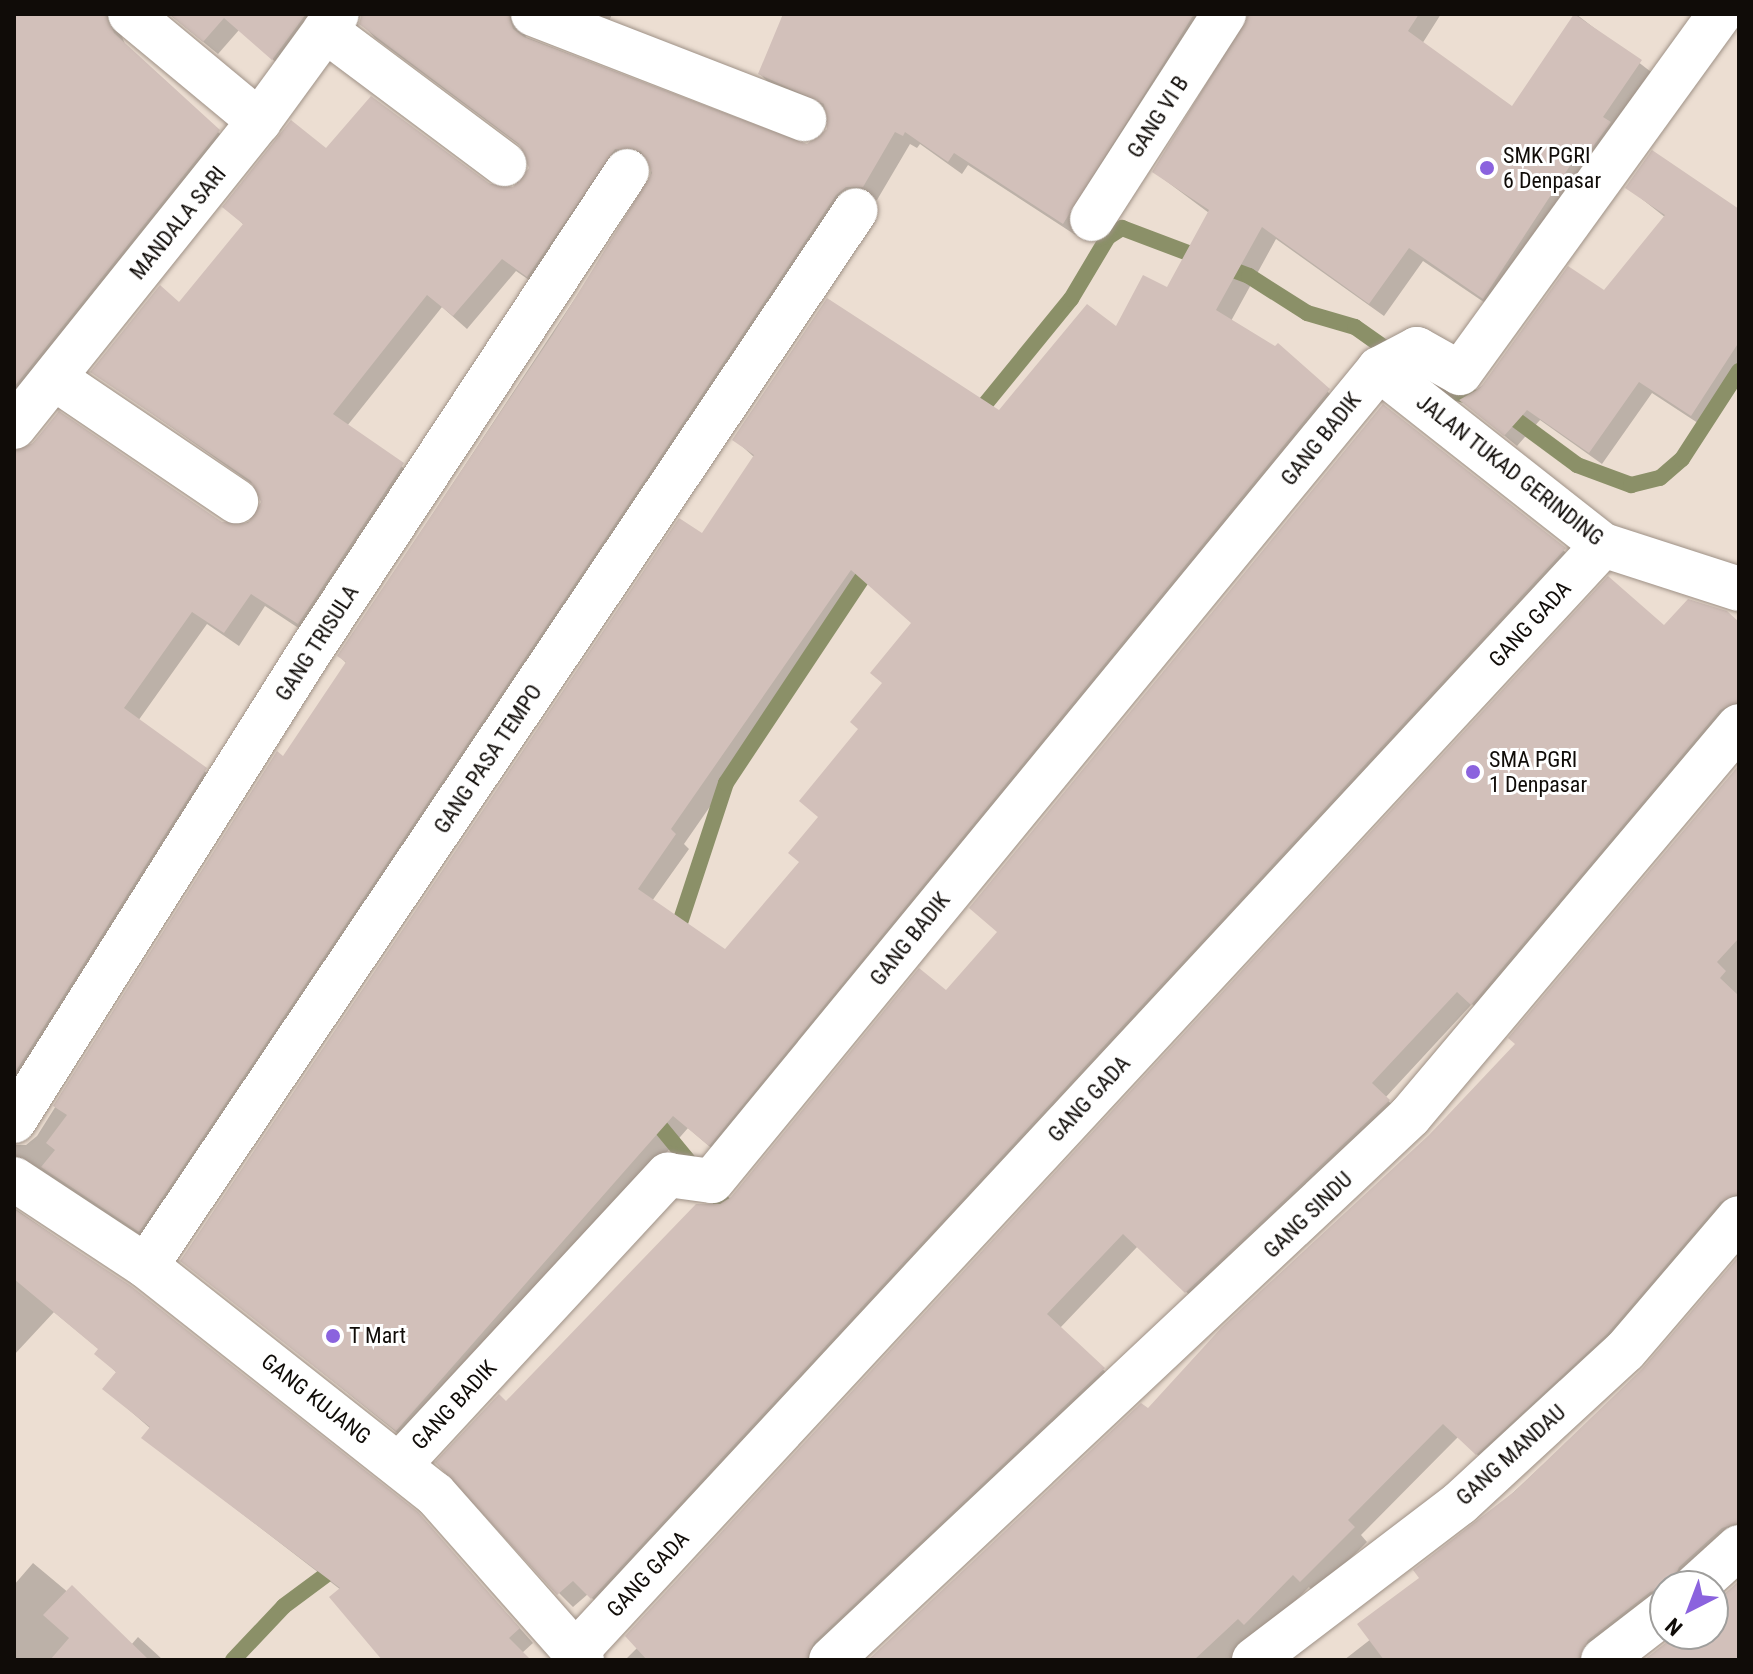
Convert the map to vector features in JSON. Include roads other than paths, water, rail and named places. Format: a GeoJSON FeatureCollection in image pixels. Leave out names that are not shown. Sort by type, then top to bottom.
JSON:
{"type":"FeatureCollection","features":[{"type":"Feature","properties":{"kind":"street"},"geometry":{"type":"LineString","coordinates":[[130,14],[259,121]]}},
{"type":"Feature","properties":{"kind":"street"},"geometry":{"type":"LineString","coordinates":[[533,14],[804,119]]}},
{"type":"Feature","properties":{"kind":"street","name":"GANG VI B"},"geometry":{"type":"LineString","coordinates":[[1092,219],[1224,14]]}},
{"type":"Feature","properties":{"kind":"street"},"geometry":{"type":"LineString","coordinates":[[1394,363],[1417,349],[1453,374],[1460,373],[1720,14]]}},
{"type":"Feature","properties":{"kind":"street"},"geometry":{"type":"LineString","coordinates":[[331,22],[504,164]]}},
{"type":"Feature","properties":{"kind":"street","name":"MANDALA SARI"},"geometry":{"type":"LineString","coordinates":[[14,427],[259,121],[331,22]]}},
{"type":"Feature","properties":{"kind":"street","name":"GANG TRISULA"},"geometry":{"type":"LineString","coordinates":[[14,1121],[307,656],[627,171]]}},
{"type":"Feature","properties":{"kind":"street","name":"GANG PASA TEMPO"},"geometry":{"type":"LineString","coordinates":[[146,1266],[856,210]]}},
{"type":"Feature","properties":{"kind":"street","name":"JALAN TUKAD GERINDING"},"geometry":{"type":"LineString","coordinates":[[1394,363],[1603,545],[1739,589]]}},
{"type":"Feature","properties":{"kind":"street","name":"GANG BADIK"},"geometry":{"type":"LineString","coordinates":[[399,1465],[692,1177],[1394,363]]}},
{"type":"Feature","properties":{"kind":"street"},"geometry":{"type":"LineString","coordinates":[[54,378],[236,501]]}},
{"type":"Feature","properties":{"kind":"street","name":"GANG GADA"},"geometry":{"type":"LineString","coordinates":[[578,1656],[1603,545]]}},
{"type":"Feature","properties":{"kind":"street","name":"GANG SINDU"},"geometry":{"type":"LineString","coordinates":[[831,1660],[1410,1116],[1739,726]]}},
{"type":"Feature","properties":{"kind":"street","name":"GANG KUJANG"},"geometry":{"type":"LineString","coordinates":[[14,1179],[146,1266],[435,1494],[467,1526],[578,1656]]}},
{"type":"Feature","properties":{"kind":"street","name":"GANG MANDAU"},"geometry":{"type":"LineString","coordinates":[[1254,1660],[1460,1503],[1625,1351],[1739,1218]]}},
{"type":"Feature","properties":{"kind":"street"},"geometry":{"type":"LineString","coordinates":[[1714,1570],[1739,1547]]}},
{"type":"Feature","properties":{"kind":"street"},"geometry":{"type":"LineString","coordinates":[[1603,1660],[1649,1624]]}},
{"type":"Feature","properties":{"kind":"waterway"},"geometry":{"type":"LineString","coordinates":[[973,419],[1071,299],[1108,237],[1122,228],[1249,276],[1307,313],[1355,327],[1396,356]]}},
{"type":"Feature","properties":{"kind":"waterway"},"geometry":{"type":"LineString","coordinates":[[1418,372],[1441,389],[1492,402],[1577,465],[1631,485],[1660,478],[1682,459],[1739,371]]}},
{"type":"Feature","properties":{"kind":"waterway"},"geometry":{"type":"LineString","coordinates":[[675,938],[726,783],[873,562]]}},
{"type":"Feature","properties":{"kind":"waterway"},"geometry":{"type":"LineString","coordinates":[[649,1113],[736,1219]]}},
{"type":"Feature","properties":{"kind":"waterway"},"geometry":{"type":"LineString","coordinates":[[233,1660],[284,1606],[342,1563]]}},
{"type":"Feature","properties":{"kind":"place","name":"SMK PGRI 6 Denpasar"},"geometry":{"type":"Point","coordinates":[1487,168]}},
{"type":"Feature","properties":{"kind":"place","name":"SMA PGRI 1 Denpasar"},"geometry":{"type":"Point","coordinates":[1473,772]}},
{"type":"Feature","properties":{"kind":"place","name":"T Mart"},"geometry":{"type":"Point","coordinates":[333,1336]}}]}
